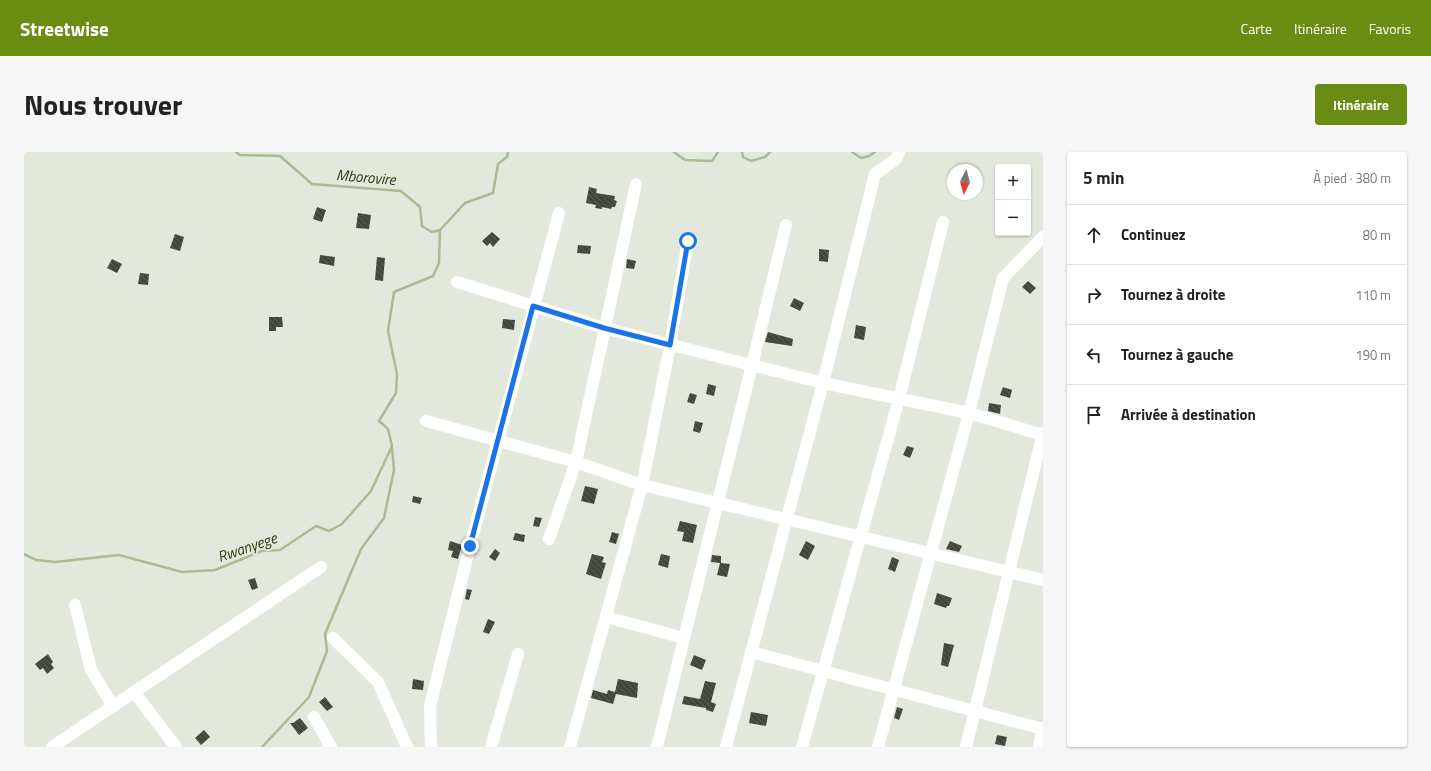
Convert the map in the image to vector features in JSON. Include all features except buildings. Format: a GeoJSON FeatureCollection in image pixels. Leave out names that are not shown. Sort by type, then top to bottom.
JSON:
{"type":"FeatureCollection","features":[{"type":"Feature","properties":{"kind":"street"},"geometry":{"type":"LineString","coordinates":[[726,747],[823,383],[875,174],[896,159],[899,152]]}},
{"type":"Feature","properties":{"kind":"street"},"geometry":{"type":"LineString","coordinates":[[549,539],[576,462],[636,184]]}},
{"type":"Feature","properties":{"kind":"street"},"geometry":{"type":"LineString","coordinates":[[431,747],[430,706],[533,306],[559,213]]}},
{"type":"Feature","properties":{"kind":"street"},"geometry":{"type":"LineString","coordinates":[[802,747],[899,399],[943,222]]}},
{"type":"Feature","properties":{"kind":"street"},"geometry":{"type":"LineString","coordinates":[[657,747],[786,225]]}},
{"type":"Feature","properties":{"kind":"street"},"geometry":{"type":"LineString","coordinates":[[878,747],[969,413],[1003,278],[1043,236]]}},
{"type":"Feature","properties":{"kind":"street"},"geometry":{"type":"LineString","coordinates":[[570,747],[642,485],[670,345],[688,241]]}},
{"type":"Feature","properties":{"kind":"street"},"geometry":{"type":"LineString","coordinates":[[458,282],[604,328],[823,383],[969,413],[1043,434],[966,747]]}},
{"type":"Feature","properties":{"kind":"street"},"geometry":{"type":"LineString","coordinates":[[426,421],[576,462],[642,485],[1043,580]]}},
{"type":"Feature","properties":{"kind":"street"},"geometry":{"type":"LineString","coordinates":[[55,746],[321,568]]}},
{"type":"Feature","properties":{"kind":"street"},"geometry":{"type":"LineString","coordinates":[[75,605],[91,670],[113,706]]}},
{"type":"Feature","properties":{"kind":"street"},"geometry":{"type":"LineString","coordinates":[[606,617],[684,638]]}},
{"type":"Feature","properties":{"kind":"street"},"geometry":{"type":"LineString","coordinates":[[333,638],[378,682],[407,747]]}},
{"type":"Feature","properties":{"kind":"street"},"geometry":{"type":"LineString","coordinates":[[751,652],[1043,728],[1039,747]]}},
{"type":"Feature","properties":{"kind":"street"},"geometry":{"type":"LineString","coordinates":[[491,747],[518,654]]}},
{"type":"Feature","properties":{"kind":"street"},"geometry":{"type":"LineString","coordinates":[[134,692],[176,747]]}},
{"type":"Feature","properties":{"kind":"street"},"geometry":{"type":"LineString","coordinates":[[314,717],[331,747]]}},
{"type":"Feature","properties":{"kind":"waterway","name":"Mborovire"},"geometry":{"type":"LineString","coordinates":[[236,152],[240,155],[280,156],[312,184],[401,191],[420,207],[422,226],[432,232],[440,230],[465,203],[493,193],[498,164],[507,157],[508,152]]}},
{"type":"Feature","properties":{"kind":"waterway","name":"Mborovire"},"geometry":{"type":"LineString","coordinates":[[674,152],[685,160],[712,161],[718,152]]}},
{"type":"Feature","properties":{"kind":"waterway","name":"Mborovire"},"geometry":{"type":"LineString","coordinates":[[742,152],[743,157],[751,161],[765,157],[770,152]]}},
{"type":"Feature","properties":{"kind":"waterway","name":"Mborovire"},"geometry":{"type":"LineString","coordinates":[[852,152],[861,158],[869,156],[875,152]]}},
{"type":"Feature","properties":{"kind":"waterway","name":"Rwanyege"},"geometry":{"type":"LineString","coordinates":[[24,554],[36,560],[55,562],[119,555],[182,572],[215,570],[262,551],[280,550],[316,526],[329,531],[342,524],[371,491],[392,446],[388,429],[379,421],[396,393],[397,374],[388,331],[394,292],[433,276],[439,263],[440,230]]}},
{"type":"Feature","properties":{"kind":"waterway"},"geometry":{"type":"LineString","coordinates":[[262,747],[309,697],[327,651],[325,634],[361,549],[384,518],[394,470],[392,448]]}},
{"type":"Feature","properties":{"kind":"route"},"geometry":{"type":"LineString","coordinates":[[470,546],[533,306],[604,328],[670,345],[688,241]]}}]}
